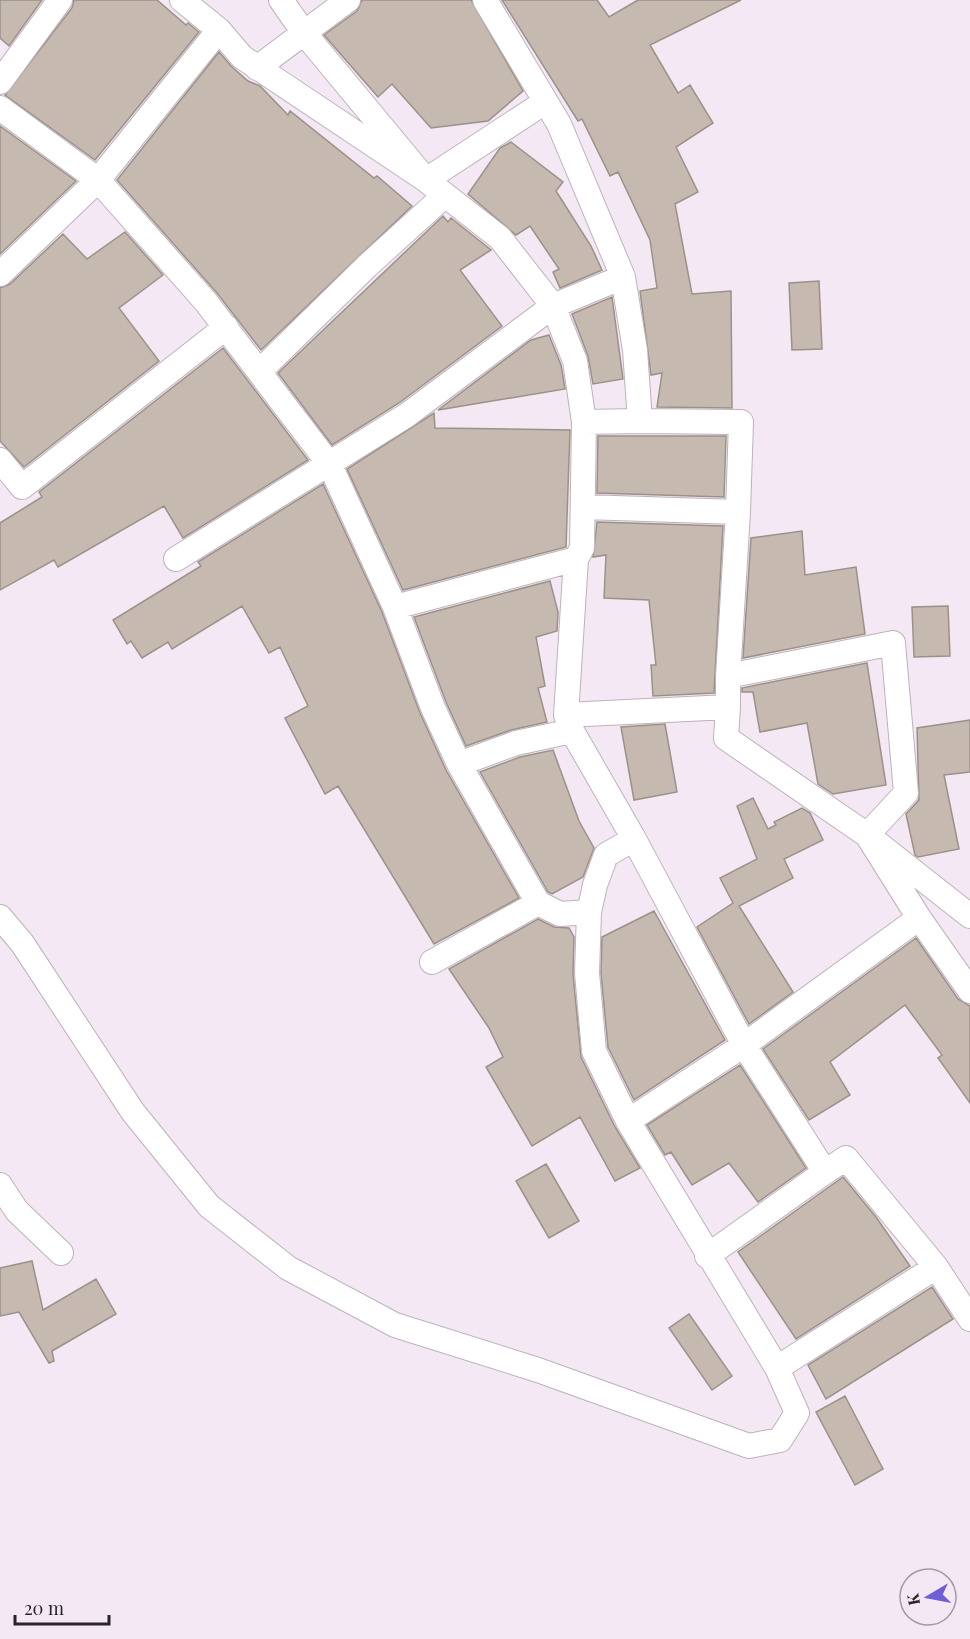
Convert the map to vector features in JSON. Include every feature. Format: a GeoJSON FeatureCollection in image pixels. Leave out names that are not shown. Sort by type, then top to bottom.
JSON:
{"type":"FeatureCollection","features":[{"type":"Feature","properties":{"kind":"street"},"geometry":{"type":"LineString","coordinates":[[0,82],[60,0]]}},
{"type":"Feature","properties":{"kind":"street"},"geometry":{"type":"LineString","coordinates":[[182,0],[219,30],[242,57],[426,180],[500,238],[553,306],[575,361],[584,422],[582,548],[576,559],[569,723],[744,1045],[825,1172]]}},
{"type":"Feature","properties":{"kind":"street"},"geometry":{"type":"LineString","coordinates":[[281,0],[304,33],[426,180]]}},
{"type":"Feature","properties":{"kind":"street"},"geometry":{"type":"LineString","coordinates":[[257,68],[348,0]]}},
{"type":"Feature","properties":{"kind":"street"},"geometry":{"type":"LineString","coordinates":[[485,0],[559,124],[623,277],[635,350],[640,421]]}},
{"type":"Feature","properties":{"kind":"street"},"geometry":{"type":"LineString","coordinates":[[0,273],[98,180],[219,30]]}},
{"type":"Feature","properties":{"kind":"street"},"geometry":{"type":"LineString","coordinates":[[426,180],[545,102]]}},
{"type":"Feature","properties":{"kind":"street"},"geometry":{"type":"LineString","coordinates":[[0,109],[98,180],[226,327],[330,465],[395,607],[433,708],[459,764],[538,903],[560,914],[589,912]]}},
{"type":"Feature","properties":{"kind":"street"},"geometry":{"type":"LineString","coordinates":[[260,371],[367,266],[444,196]]}},
{"type":"Feature","properties":{"kind":"street"},"geometry":{"type":"LineString","coordinates":[[176,559],[407,416],[553,306],[623,277]]}},
{"type":"Feature","properties":{"kind":"street"},"geometry":{"type":"LineString","coordinates":[[0,460],[22,487],[226,327]]}},
{"type":"Feature","properties":{"kind":"street"},"geometry":{"type":"LineString","coordinates":[[584,422],[741,422],[726,738],[867,835],[970,916]]}},
{"type":"Feature","properties":{"kind":"street"},"geometry":{"type":"LineString","coordinates":[[584,507],[738,512]]}},
{"type":"Feature","properties":{"kind":"street"},"geometry":{"type":"LineString","coordinates":[[395,607],[576,559]]}},
{"type":"Feature","properties":{"kind":"street"},"geometry":{"type":"LineString","coordinates":[[728,676],[893,643],[906,793],[867,835]]}},
{"type":"Feature","properties":{"kind":"street"},"geometry":{"type":"LineString","coordinates":[[459,764],[569,723],[728,707]]}},
{"type":"Feature","properties":{"kind":"street"},"geometry":{"type":"LineString","coordinates":[[867,835],[919,918],[970,991]]}},
{"type":"Feature","properties":{"kind":"street"},"geometry":{"type":"LineString","coordinates":[[0,917],[22,943],[133,1112],[209,1206],[288,1268],[394,1325],[538,1370],[749,1446],[780,1440],[796,1413],[777,1368],[707,1256],[628,1121],[594,1051],[587,973],[589,912],[595,885],[606,855],[634,839]]}},
{"type":"Feature","properties":{"kind":"street"},"geometry":{"type":"LineString","coordinates":[[432,962],[538,903]]}},
{"type":"Feature","properties":{"kind":"street"},"geometry":{"type":"LineString","coordinates":[[628,1121],[744,1045],[919,918]]}},
{"type":"Feature","properties":{"kind":"street"},"geometry":{"type":"LineString","coordinates":[[707,1256],[846,1158],[936,1267],[970,1319]]}},
{"type":"Feature","properties":{"kind":"street"},"geometry":{"type":"LineString","coordinates":[[0,1185],[17,1211],[61,1253]]}},
{"type":"Feature","properties":{"kind":"street"},"geometry":{"type":"LineString","coordinates":[[777,1368],[936,1267]]}},
{"type":"Feature","properties":{"kind":"building"},"geometry":{"type":"Polygon","coordinates":[[[0,0],[42,0],[9,46],[0,38],[0,0]]]}},
{"type":"Feature","properties":{"kind":"building"},"geometry":{"type":"Polygon","coordinates":[[[74,0],[157,0],[186,25],[188,23],[199,32],[95,160],[5,95],[72,8],[74,0]]]}},
{"type":"Feature","properties":{"kind":"building"},"geometry":{"type":"Polygon","coordinates":[[[362,0],[471,0],[523,91],[488,121],[431,128],[392,84],[378,97],[324,35],[357,11],[362,0]]]}},
{"type":"Feature","properties":{"kind":"building"},"geometry":{"type":"Polygon","coordinates":[[[502,0],[597,0],[609,17],[638,0],[741,0],[650,45],[678,93],[690,85],[713,123],[676,147],[698,192],[675,204],[692,294],[731,291],[732,408],[657,407],[662,373],[651,375],[640,291],[657,288],[650,240],[618,172],[610,176],[582,119],[578,121],[502,0]]]}},
{"type":"Feature","properties":{"kind":"building"},"geometry":{"type":"Polygon","coordinates":[[[219,52],[248,81],[260,86],[288,115],[290,111],[374,178],[377,176],[412,206],[261,350],[217,293],[117,180],[219,52]]]}},
{"type":"Feature","properties":{"kind":"building"},"geometry":{"type":"Polygon","coordinates":[[[0,126],[76,181],[0,254],[0,126]]]}},
{"type":"Feature","properties":{"kind":"building"},"geometry":{"type":"Polygon","coordinates":[[[511,142],[563,182],[556,191],[591,246],[602,270],[560,288],[553,272],[559,269],[530,226],[516,235],[468,194],[500,148],[511,142]]]}},
{"type":"Feature","properties":{"kind":"building"},"geometry":{"type":"Polygon","coordinates":[[[443,216],[448,222],[451,218],[491,250],[460,270],[502,326],[399,403],[332,445],[278,373],[443,216]]]}},
{"type":"Feature","properties":{"kind":"building"},"geometry":{"type":"Polygon","coordinates":[[[125,232],[163,275],[119,308],[159,361],[24,467],[0,441],[0,288],[10,284],[63,234],[87,259],[125,232]]]}},
{"type":"Feature","properties":{"kind":"building"},"geometry":{"type":"Polygon","coordinates":[[[819,281],[822,349],[792,350],[789,283],[819,281]]]}},
{"type":"Feature","properties":{"kind":"building"},"geometry":{"type":"Polygon","coordinates":[[[612,297],[623,379],[593,384],[588,356],[572,314],[612,297]]]}},
{"type":"Feature","properties":{"kind":"building"},"geometry":{"type":"Polygon","coordinates":[[[549,335],[561,365],[565,389],[438,410],[531,340],[549,335]]]}},
{"type":"Feature","properties":{"kind":"building"},"geometry":{"type":"Polygon","coordinates":[[[223,348],[308,460],[183,538],[164,506],[58,567],[54,560],[0,590],[0,523],[42,497],[39,492],[223,348]]]}},
{"type":"Feature","properties":{"kind":"building"},"geometry":{"type":"Polygon","coordinates":[[[434,413],[435,428],[570,430],[566,547],[403,590],[347,469],[434,413]]]}},
{"type":"Feature","properties":{"kind":"building"},"geometry":{"type":"Polygon","coordinates":[[[598,436],[726,436],[724,497],[597,493],[598,436]]]}},
{"type":"Feature","properties":{"kind":"building"},"geometry":{"type":"Polygon","coordinates":[[[323,484],[382,612],[420,713],[446,770],[519,898],[434,944],[338,786],[325,794],[285,718],[308,706],[280,647],[269,653],[242,606],[172,649],[168,642],[142,658],[131,641],[127,644],[113,620],[201,566],[198,562],[323,484]]]}},
{"type":"Feature","properties":{"kind":"building"},"geometry":{"type":"Polygon","coordinates":[[[597,522],[723,526],[714,693],[653,696],[651,665],[656,665],[649,600],[604,598],[606,555],[593,557],[597,522]]]}},
{"type":"Feature","properties":{"kind":"building"},"geometry":{"type":"Polygon","coordinates":[[[802,531],[805,575],[856,567],[865,634],[743,658],[751,538],[802,531]]]}},
{"type":"Feature","properties":{"kind":"building"},"geometry":{"type":"Polygon","coordinates":[[[550,581],[558,612],[557,631],[536,637],[545,686],[538,688],[547,722],[511,730],[466,746],[446,702],[414,617],[550,581]]]}},
{"type":"Feature","properties":{"kind":"building"},"geometry":{"type":"Polygon","coordinates":[[[948,606],[950,656],[914,657],[912,607],[948,606]]]}},
{"type":"Feature","properties":{"kind":"building"},"geometry":{"type":"Polygon","coordinates":[[[867,663],[886,785],[833,794],[818,784],[807,723],[760,732],[753,692],[742,692],[742,688],[867,663]]]}},
{"type":"Feature","properties":{"kind":"building"},"geometry":{"type":"Polygon","coordinates":[[[970,720],[970,772],[944,775],[959,849],[918,857],[915,855],[906,814],[919,800],[917,728],[970,720]]]}},
{"type":"Feature","properties":{"kind":"building"},"geometry":{"type":"Polygon","coordinates":[[[665,724],[677,792],[634,800],[621,727],[665,724]]]}},
{"type":"Feature","properties":{"kind":"building"},"geometry":{"type":"Polygon","coordinates":[[[553,750],[579,821],[594,848],[583,877],[552,894],[548,892],[480,772],[520,757],[553,750]]]}},
{"type":"Feature","properties":{"kind":"building"},"geometry":{"type":"Polygon","coordinates":[[[753,798],[768,829],[776,825],[774,822],[802,808],[810,813],[823,840],[784,859],[793,878],[739,906],[793,992],[749,1024],[697,927],[733,903],[720,878],[757,859],[737,806],[753,798]]]}},
{"type":"Feature","properties":{"kind":"building"},"geometry":{"type":"Polygon","coordinates":[[[654,911],[725,1040],[634,1100],[608,1047],[601,973],[602,937],[654,911]]]}},
{"type":"Feature","properties":{"kind":"building"},"geometry":{"type":"Polygon","coordinates":[[[538,919],[554,927],[569,928],[574,937],[573,974],[581,1057],[615,1127],[640,1168],[615,1181],[580,1117],[532,1146],[486,1067],[503,1057],[489,1028],[449,969],[538,919]]]}},
{"type":"Feature","properties":{"kind":"building"},"geometry":{"type":"Polygon","coordinates":[[[916,938],[958,999],[970,1006],[970,1103],[938,1058],[942,1055],[905,1005],[830,1062],[850,1095],[809,1120],[763,1049],[916,938]]]}},
{"type":"Feature","properties":{"kind":"building"},"geometry":{"type":"Polygon","coordinates":[[[740,1065],[806,1168],[758,1202],[729,1163],[692,1185],[671,1152],[665,1155],[647,1125],[740,1065]]]}},
{"type":"Feature","properties":{"kind":"building"},"geometry":{"type":"Polygon","coordinates":[[[546,1164],[579,1221],[549,1238],[516,1181],[546,1164]]]}},
{"type":"Feature","properties":{"kind":"building"},"geometry":{"type":"Polygon","coordinates":[[[843,1177],[876,1217],[910,1266],[796,1339],[738,1252],[843,1177]]]}},
{"type":"Feature","properties":{"kind":"building"},"geometry":{"type":"Polygon","coordinates":[[[32,1261],[43,1310],[96,1279],[116,1314],[52,1351],[54,1361],[49,1363],[19,1312],[0,1316],[0,1268],[32,1261]]]}},
{"type":"Feature","properties":{"kind":"building"},"geometry":{"type":"Polygon","coordinates":[[[932,1287],[953,1319],[826,1399],[808,1365],[932,1287]]]}},
{"type":"Feature","properties":{"kind":"building"},"geometry":{"type":"Polygon","coordinates":[[[689,1314],[732,1376],[712,1390],[669,1328],[689,1314]]]}},
{"type":"Feature","properties":{"kind":"building"},"geometry":{"type":"Polygon","coordinates":[[[845,1396],[883,1469],[855,1485],[816,1412],[845,1396]]]}}]}
